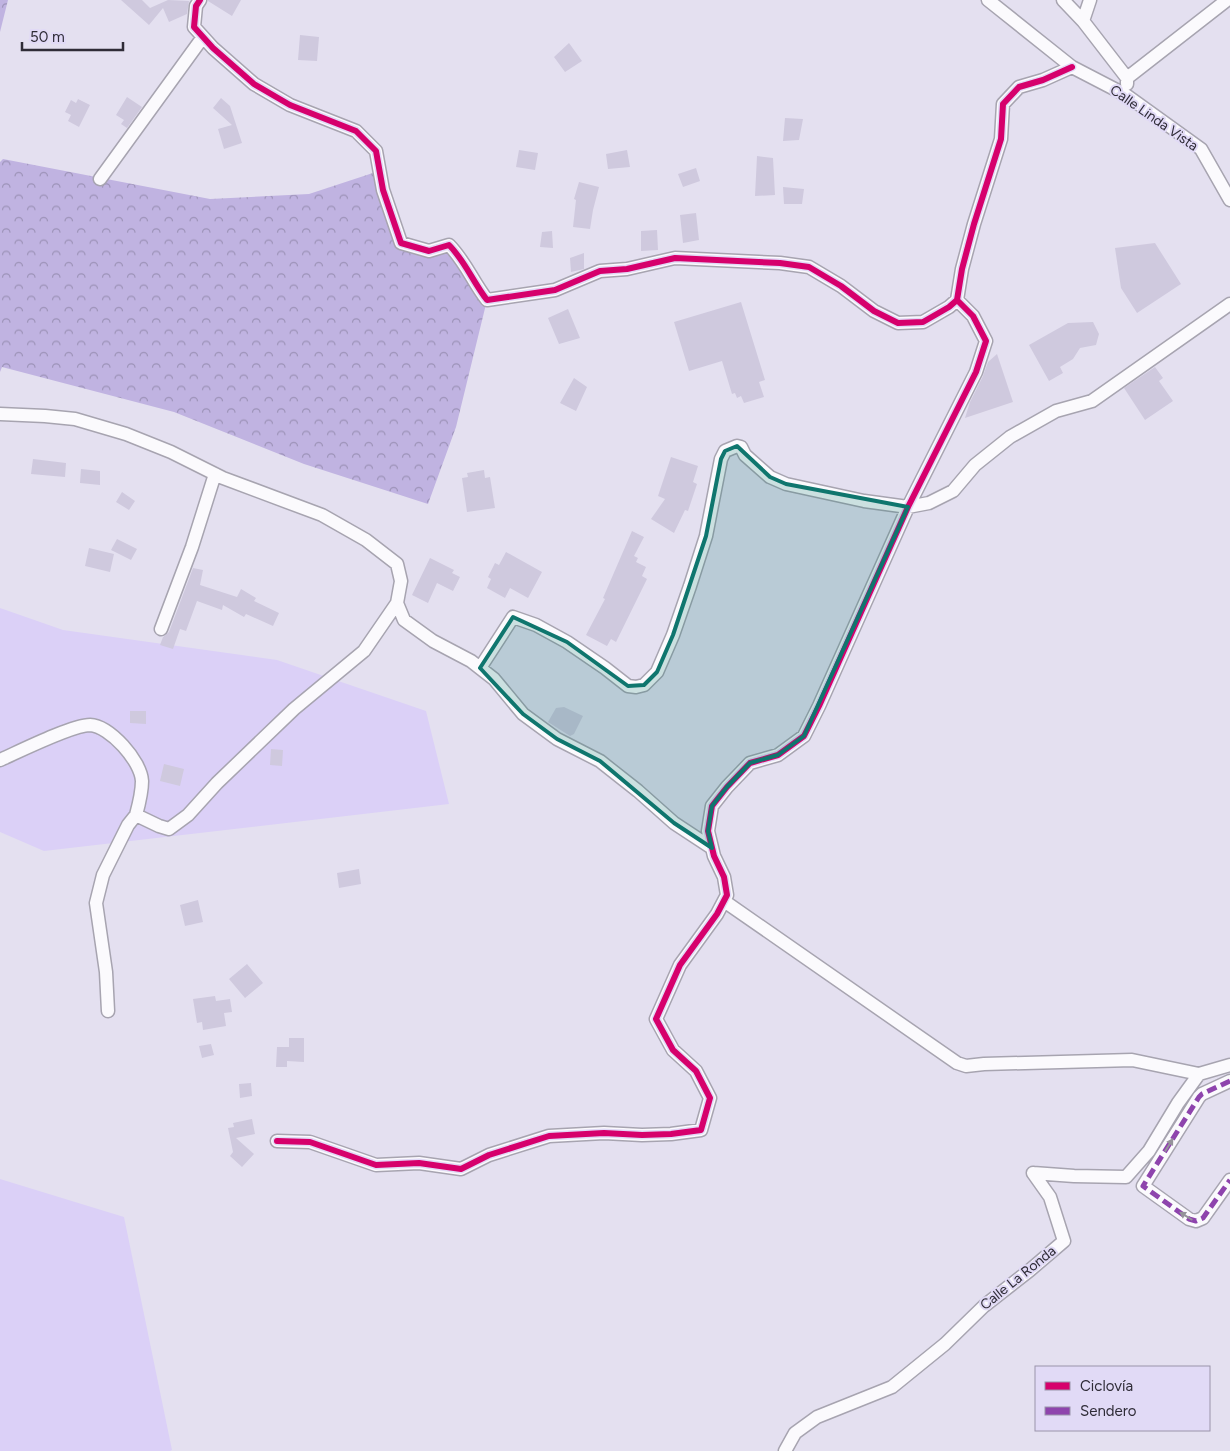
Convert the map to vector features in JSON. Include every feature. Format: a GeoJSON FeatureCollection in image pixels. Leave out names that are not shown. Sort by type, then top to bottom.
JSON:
{"type":"FeatureCollection","features":[{"type":"Feature","properties":{"kind":"street"},"geometry":{"type":"LineString","coordinates":[[200,0],[196,6],[194,27],[213,48],[254,84],[290,105],[356,131],[376,151],[383,190],[401,243],[429,251],[449,245],[461,257],[475,284],[487,300],[555,290],[600,271],[627,269],[675,258],[780,263],[809,267],[841,286],[874,312],[898,323],[922,322],[949,307],[957,300],[962,268],[974,224],[1001,139],[1004,104],[1019,87],[1042,80],[1072,67]]}},
{"type":"Feature","properties":{"kind":"street","name":"Calle Linda Vista"},"geometry":{"type":"LineString","coordinates":[[988,0],[1072,67],[1126,95],[1201,149],[1230,200]]}},
{"type":"Feature","properties":{"kind":"street"},"geometry":{"type":"LineString","coordinates":[[1063,0],[1083,21],[1127,78],[1126,95]]}},
{"type":"Feature","properties":{"kind":"street"},"geometry":{"type":"LineString","coordinates":[[1083,21],[1090,0]]}},
{"type":"Feature","properties":{"kind":"street"},"geometry":{"type":"LineString","coordinates":[[1127,78],[1227,0]]}},
{"type":"Feature","properties":{"kind":"street"},"geometry":{"type":"LineString","coordinates":[[100,179],[203,37]]}},
{"type":"Feature","properties":{"kind":"street"},"geometry":{"type":"LineString","coordinates":[[276,1141],[310,1142],[376,1165],[419,1163],[461,1168],[489,1155],[549,1136],[604,1133],[671,1134],[701,1130],[710,1098],[696,1071],[673,1050],[656,1019],[680,965],[717,914],[727,895],[724,877],[714,856],[708,831],[712,806],[750,763],[778,755],[804,736],[908,507],[976,372],[986,341],[974,316],[957,300]]}},
{"type":"Feature","properties":{"kind":"street"},"geometry":{"type":"LineString","coordinates":[[480,668],[513,617],[536,625],[567,642],[628,686],[636,688],[644,685],[652,678],[657,672],[673,635],[706,536],[720,459],[725,451],[737,446],[741,447],[744,455],[770,477],[786,484],[864,502],[908,507],[929,503],[953,491],[975,465],[1010,437],[1056,411],[1092,401],[1230,304]]}},
{"type":"Feature","properties":{"kind":"street"},"geometry":{"type":"LineString","coordinates":[[0,414],[75,419],[126,434],[171,452],[215,474],[322,515],[366,540],[397,564],[401,581],[397,603],[364,651],[294,709],[178,823],[166,829],[136,815]]}},
{"type":"Feature","properties":{"kind":"street"},"geometry":{"type":"LineString","coordinates":[[160,629],[192,547],[215,474]]}},
{"type":"Feature","properties":{"kind":"street"},"geometry":{"type":"LineString","coordinates":[[397,603],[404,620],[432,641],[471,661],[494,679],[522,714],[557,739],[600,761],[638,790],[674,823],[712,848]]}},
{"type":"Feature","properties":{"kind":"street"},"geometry":{"type":"LineString","coordinates":[[0,760],[69,730],[89,725],[114,736],[131,755],[139,769],[142,781],[136,815],[128,825],[103,875],[96,903],[106,972],[108,1011]]}},
{"type":"Feature","properties":{"kind":"street"},"geometry":{"type":"LineString","coordinates":[[724,901],[957,1063],[966,1066],[1003,1063],[1132,1060],[1199,1074],[1230,1065]]}},
{"type":"Feature","properties":{"kind":"street","name":"Calle La Ronda"},"geometry":{"type":"LineString","coordinates":[[785,1451],[795,1433],[817,1417],[892,1387],[944,1344],[984,1306],[1064,1241],[1050,1197],[1033,1173],[1126,1177],[1149,1150],[1178,1103],[1199,1074]]}},
{"type":"Feature","properties":{"kind":"street"},"geometry":{"type":"LineString","coordinates":[[1230,1081],[1198,1097],[1143,1186],[1189,1219],[1196,1221],[1203,1218],[1230,1180]]}},
{"type":"Feature","properties":{"kind":"highlighted area"},"geometry":{"type":"Polygon","coordinates":[[[737,446],[770,477],[786,484],[908,507],[804,736],[778,755],[750,763],[727,787],[712,806],[708,831],[712,848],[674,823],[600,761],[557,739],[523,714],[480,668],[513,617],[567,642],[628,686],[644,685],[657,672],[673,635],[706,536],[721,459],[725,451],[737,446]]]}},
{"type":"Feature","properties":{"kind":"shaded area"},"geometry":{"type":"Polygon","coordinates":[[[0,608],[63,630],[277,660],[426,711],[449,804],[44,851],[0,832],[0,608]]]}},
{"type":"Feature","properties":{"kind":"shaded area"},"geometry":{"type":"Polygon","coordinates":[[[0,1179],[124,1217],[172,1450],[0,1451],[0,1179]]]}},
{"type":"Feature","properties":{"kind":"green space"},"geometry":{"type":"Polygon","coordinates":[[[0,0],[8,0],[0,32],[0,0]]]}},
{"type":"Feature","properties":{"kind":"green space"},"geometry":{"type":"Polygon","coordinates":[[[3,159],[210,199],[309,194],[379,171],[401,243],[429,251],[449,245],[487,300],[456,427],[428,504],[304,464],[174,412],[2,367],[0,372],[0,162],[3,159]]]}},
{"type":"Feature","properties":{"kind":"building"},"geometry":{"type":"Polygon","coordinates":[[[121,0],[142,0],[150,8],[168,0],[189,1],[187,14],[169,22],[163,8],[149,25],[121,0]]]}},
{"type":"Feature","properties":{"kind":"building"},"geometry":{"type":"Polygon","coordinates":[[[208,0],[241,0],[232,16],[208,0]]]}},
{"type":"Feature","properties":{"kind":"building"},"geometry":{"type":"Polygon","coordinates":[[[300,35],[319,37],[317,61],[298,60],[300,35]]]}},
{"type":"Feature","properties":{"kind":"building"},"geometry":{"type":"Polygon","coordinates":[[[569,43],[582,61],[565,72],[554,57],[569,43]]]}},
{"type":"Feature","properties":{"kind":"building"},"geometry":{"type":"Polygon","coordinates":[[[127,97],[142,107],[127,128],[121,124],[124,120],[116,115],[127,97]]]}},
{"type":"Feature","properties":{"kind":"building"},"geometry":{"type":"Polygon","coordinates":[[[221,98],[230,106],[242,143],[224,149],[218,129],[232,125],[213,108],[221,98]]]}},
{"type":"Feature","properties":{"kind":"building"},"geometry":{"type":"Polygon","coordinates":[[[78,99],[90,105],[79,127],[68,121],[71,115],[65,112],[71,100],[76,103],[78,99]]]}},
{"type":"Feature","properties":{"kind":"building"},"geometry":{"type":"Polygon","coordinates":[[[785,118],[803,119],[799,140],[783,141],[785,118]]]}},
{"type":"Feature","properties":{"kind":"building"},"geometry":{"type":"Polygon","coordinates":[[[519,150],[538,153],[535,170],[516,167],[519,150]]]}},
{"type":"Feature","properties":{"kind":"building"},"geometry":{"type":"Polygon","coordinates":[[[627,150],[630,167],[608,169],[606,154],[627,150]]]}},
{"type":"Feature","properties":{"kind":"building"},"geometry":{"type":"Polygon","coordinates":[[[757,156],[773,158],[775,195],[755,196],[757,156]]]}},
{"type":"Feature","properties":{"kind":"building"},"geometry":{"type":"Polygon","coordinates":[[[696,168],[700,181],[683,187],[678,174],[696,168]]]}},
{"type":"Feature","properties":{"kind":"building"},"geometry":{"type":"Polygon","coordinates":[[[579,182],[599,187],[590,229],[573,227],[576,200],[574,199],[579,182]]]}},
{"type":"Feature","properties":{"kind":"building"},"geometry":{"type":"Polygon","coordinates":[[[783,187],[804,189],[802,204],[784,204],[783,187]]]}},
{"type":"Feature","properties":{"kind":"building"},"geometry":{"type":"Polygon","coordinates":[[[696,213],[699,240],[683,243],[680,215],[696,213]]]}},
{"type":"Feature","properties":{"kind":"building"},"geometry":{"type":"Polygon","coordinates":[[[657,230],[658,250],[641,251],[641,231],[657,230]]]}},
{"type":"Feature","properties":{"kind":"building"},"geometry":{"type":"Polygon","coordinates":[[[552,231],[553,248],[540,247],[542,232],[552,231]]]}},
{"type":"Feature","properties":{"kind":"building"},"geometry":{"type":"Polygon","coordinates":[[[1155,243],[1181,284],[1137,313],[1121,288],[1115,248],[1155,243]]]}},
{"type":"Feature","properties":{"kind":"building"},"geometry":{"type":"Polygon","coordinates":[[[584,253],[584,269],[571,272],[570,258],[584,253]]]}},
{"type":"Feature","properties":{"kind":"building"},"geometry":{"type":"Polygon","coordinates":[[[741,302],[765,380],[759,382],[764,397],[744,403],[741,396],[737,398],[735,393],[732,394],[722,361],[689,371],[674,322],[741,302]]]}},
{"type":"Feature","properties":{"kind":"building"},"geometry":{"type":"Polygon","coordinates":[[[568,309],[580,338],[559,344],[548,318],[568,309]]]}},
{"type":"Feature","properties":{"kind":"building"},"geometry":{"type":"Polygon","coordinates":[[[1093,322],[1099,334],[1096,345],[1080,348],[1073,359],[1060,367],[1063,373],[1049,381],[1029,345],[1068,323],[1093,322]]]}},
{"type":"Feature","properties":{"kind":"building"},"geometry":{"type":"Polygon","coordinates":[[[997,354],[1013,402],[965,418],[988,362],[997,354]]]}},
{"type":"Feature","properties":{"kind":"building"},"geometry":{"type":"Polygon","coordinates":[[[1155,367],[1163,378],[1159,381],[1173,401],[1145,420],[1124,388],[1155,367]]]}},
{"type":"Feature","properties":{"kind":"building"},"geometry":{"type":"Polygon","coordinates":[[[574,378],[587,387],[576,411],[560,403],[574,378]]]}},
{"type":"Feature","properties":{"kind":"building"},"geometry":{"type":"Polygon","coordinates":[[[671,457],[698,466],[693,482],[697,484],[688,511],[685,510],[674,533],[651,519],[665,499],[658,496],[671,457]]]}},
{"type":"Feature","properties":{"kind":"building"},"geometry":{"type":"Polygon","coordinates":[[[33,459],[66,463],[65,477],[31,474],[33,459]]]}},
{"type":"Feature","properties":{"kind":"building"},"geometry":{"type":"Polygon","coordinates":[[[81,469],[100,471],[100,485],[80,483],[81,469]]]}},
{"type":"Feature","properties":{"kind":"building"},"geometry":{"type":"Polygon","coordinates":[[[484,470],[485,478],[490,477],[495,508],[467,512],[462,478],[468,477],[467,473],[484,470]]]}},
{"type":"Feature","properties":{"kind":"building"},"geometry":{"type":"Polygon","coordinates":[[[122,492],[135,501],[129,510],[116,502],[122,492]]]}},
{"type":"Feature","properties":{"kind":"building"},"geometry":{"type":"Polygon","coordinates":[[[632,531],[644,537],[634,556],[638,558],[636,562],[646,567],[642,576],[647,579],[616,642],[611,639],[607,646],[586,635],[605,599],[603,598],[632,531]]]}},
{"type":"Feature","properties":{"kind":"building"},"geometry":{"type":"Polygon","coordinates":[[[117,539],[137,549],[131,560],[111,550],[117,539]]]}},
{"type":"Feature","properties":{"kind":"building"},"geometry":{"type":"Polygon","coordinates":[[[89,548],[114,554],[110,572],[85,566],[89,548]]]}},
{"type":"Feature","properties":{"kind":"building"},"geometry":{"type":"Polygon","coordinates":[[[506,552],[542,572],[528,598],[510,588],[505,598],[487,588],[491,579],[488,577],[495,563],[499,565],[506,552]]]}},
{"type":"Feature","properties":{"kind":"building"},"geometry":{"type":"Polygon","coordinates":[[[430,558],[454,570],[452,573],[460,577],[453,591],[437,583],[428,603],[412,595],[430,558]]]}},
{"type":"Feature","properties":{"kind":"building"},"geometry":{"type":"Polygon","coordinates":[[[193,568],[203,570],[200,585],[237,597],[241,589],[256,598],[254,601],[279,613],[273,626],[246,614],[244,617],[223,605],[222,610],[197,601],[186,631],[180,629],[173,649],[160,645],[163,637],[169,632],[193,568]]]}},
{"type":"Feature","properties":{"kind":"building"},"geometry":{"type":"Polygon","coordinates":[[[564,707],[583,716],[574,734],[570,736],[548,722],[556,708],[564,707]]]}},
{"type":"Feature","properties":{"kind":"building"},"geometry":{"type":"Polygon","coordinates":[[[130,711],[146,711],[146,724],[130,723],[130,711]]]}},
{"type":"Feature","properties":{"kind":"building"},"geometry":{"type":"Polygon","coordinates":[[[271,749],[283,750],[282,766],[270,765],[271,749]]]}},
{"type":"Feature","properties":{"kind":"building"},"geometry":{"type":"Polygon","coordinates":[[[164,764],[184,769],[180,786],[160,781],[164,764]]]}},
{"type":"Feature","properties":{"kind":"building"},"geometry":{"type":"Polygon","coordinates":[[[359,869],[361,884],[339,888],[337,873],[359,869]]]}},
{"type":"Feature","properties":{"kind":"building"},"geometry":{"type":"Polygon","coordinates":[[[198,900],[203,922],[185,926],[180,905],[198,900]]]}},
{"type":"Feature","properties":{"kind":"building"},"geometry":{"type":"Polygon","coordinates":[[[247,964],[263,983],[245,998],[229,979],[247,964]]]}},
{"type":"Feature","properties":{"kind":"building"},"geometry":{"type":"Polygon","coordinates":[[[215,996],[216,1001],[230,999],[232,1012],[224,1013],[226,1026],[203,1030],[202,1022],[197,1023],[193,999],[215,996]]]}},
{"type":"Feature","properties":{"kind":"building"},"geometry":{"type":"Polygon","coordinates":[[[289,1038],[304,1038],[304,1062],[287,1061],[287,1067],[276,1067],[277,1047],[289,1047],[289,1038]]]}},
{"type":"Feature","properties":{"kind":"building"},"geometry":{"type":"Polygon","coordinates":[[[211,1044],[214,1055],[202,1058],[199,1046],[211,1044]]]}},
{"type":"Feature","properties":{"kind":"building"},"geometry":{"type":"Polygon","coordinates":[[[251,1083],[252,1096],[240,1098],[239,1084],[251,1083]]]}},
{"type":"Feature","properties":{"kind":"building"},"geometry":{"type":"Polygon","coordinates":[[[252,1119],[255,1134],[236,1138],[254,1154],[242,1167],[230,1156],[233,1152],[228,1128],[234,1127],[233,1123],[252,1119]]]}},
{"type":"Feature","properties":{"kind":"marked path"},"geometry":{"type":"LineString","coordinates":[[1230,1081],[1199,1097],[1143,1186],[1189,1219],[1196,1221],[1203,1218],[1230,1180]]}},
{"type":"Feature","properties":{"kind":"cycle path"},"geometry":{"type":"LineString","coordinates":[[200,0],[196,6],[194,27],[213,48],[254,84],[290,105],[356,131],[376,151],[383,190],[401,243],[429,251],[449,245],[460,258],[487,300],[555,290],[600,271],[627,269],[675,258],[780,263],[809,267],[841,286],[874,311],[898,323],[923,322],[949,307],[957,300]]}},
{"type":"Feature","properties":{"kind":"cycle path"},"geometry":{"type":"LineString","coordinates":[[277,1141],[310,1142],[376,1165],[419,1163],[461,1169],[489,1155],[549,1136],[604,1133],[671,1134],[701,1130],[710,1098],[696,1071],[673,1050],[656,1019],[680,965],[717,914],[727,895],[724,877],[714,856],[708,831],[712,806],[750,763],[778,755],[804,736],[819,706],[908,507],[976,372],[986,341],[973,316],[957,300],[962,269],[974,224],[1001,139],[1003,104],[1019,87],[1043,80],[1072,67]]}}]}
